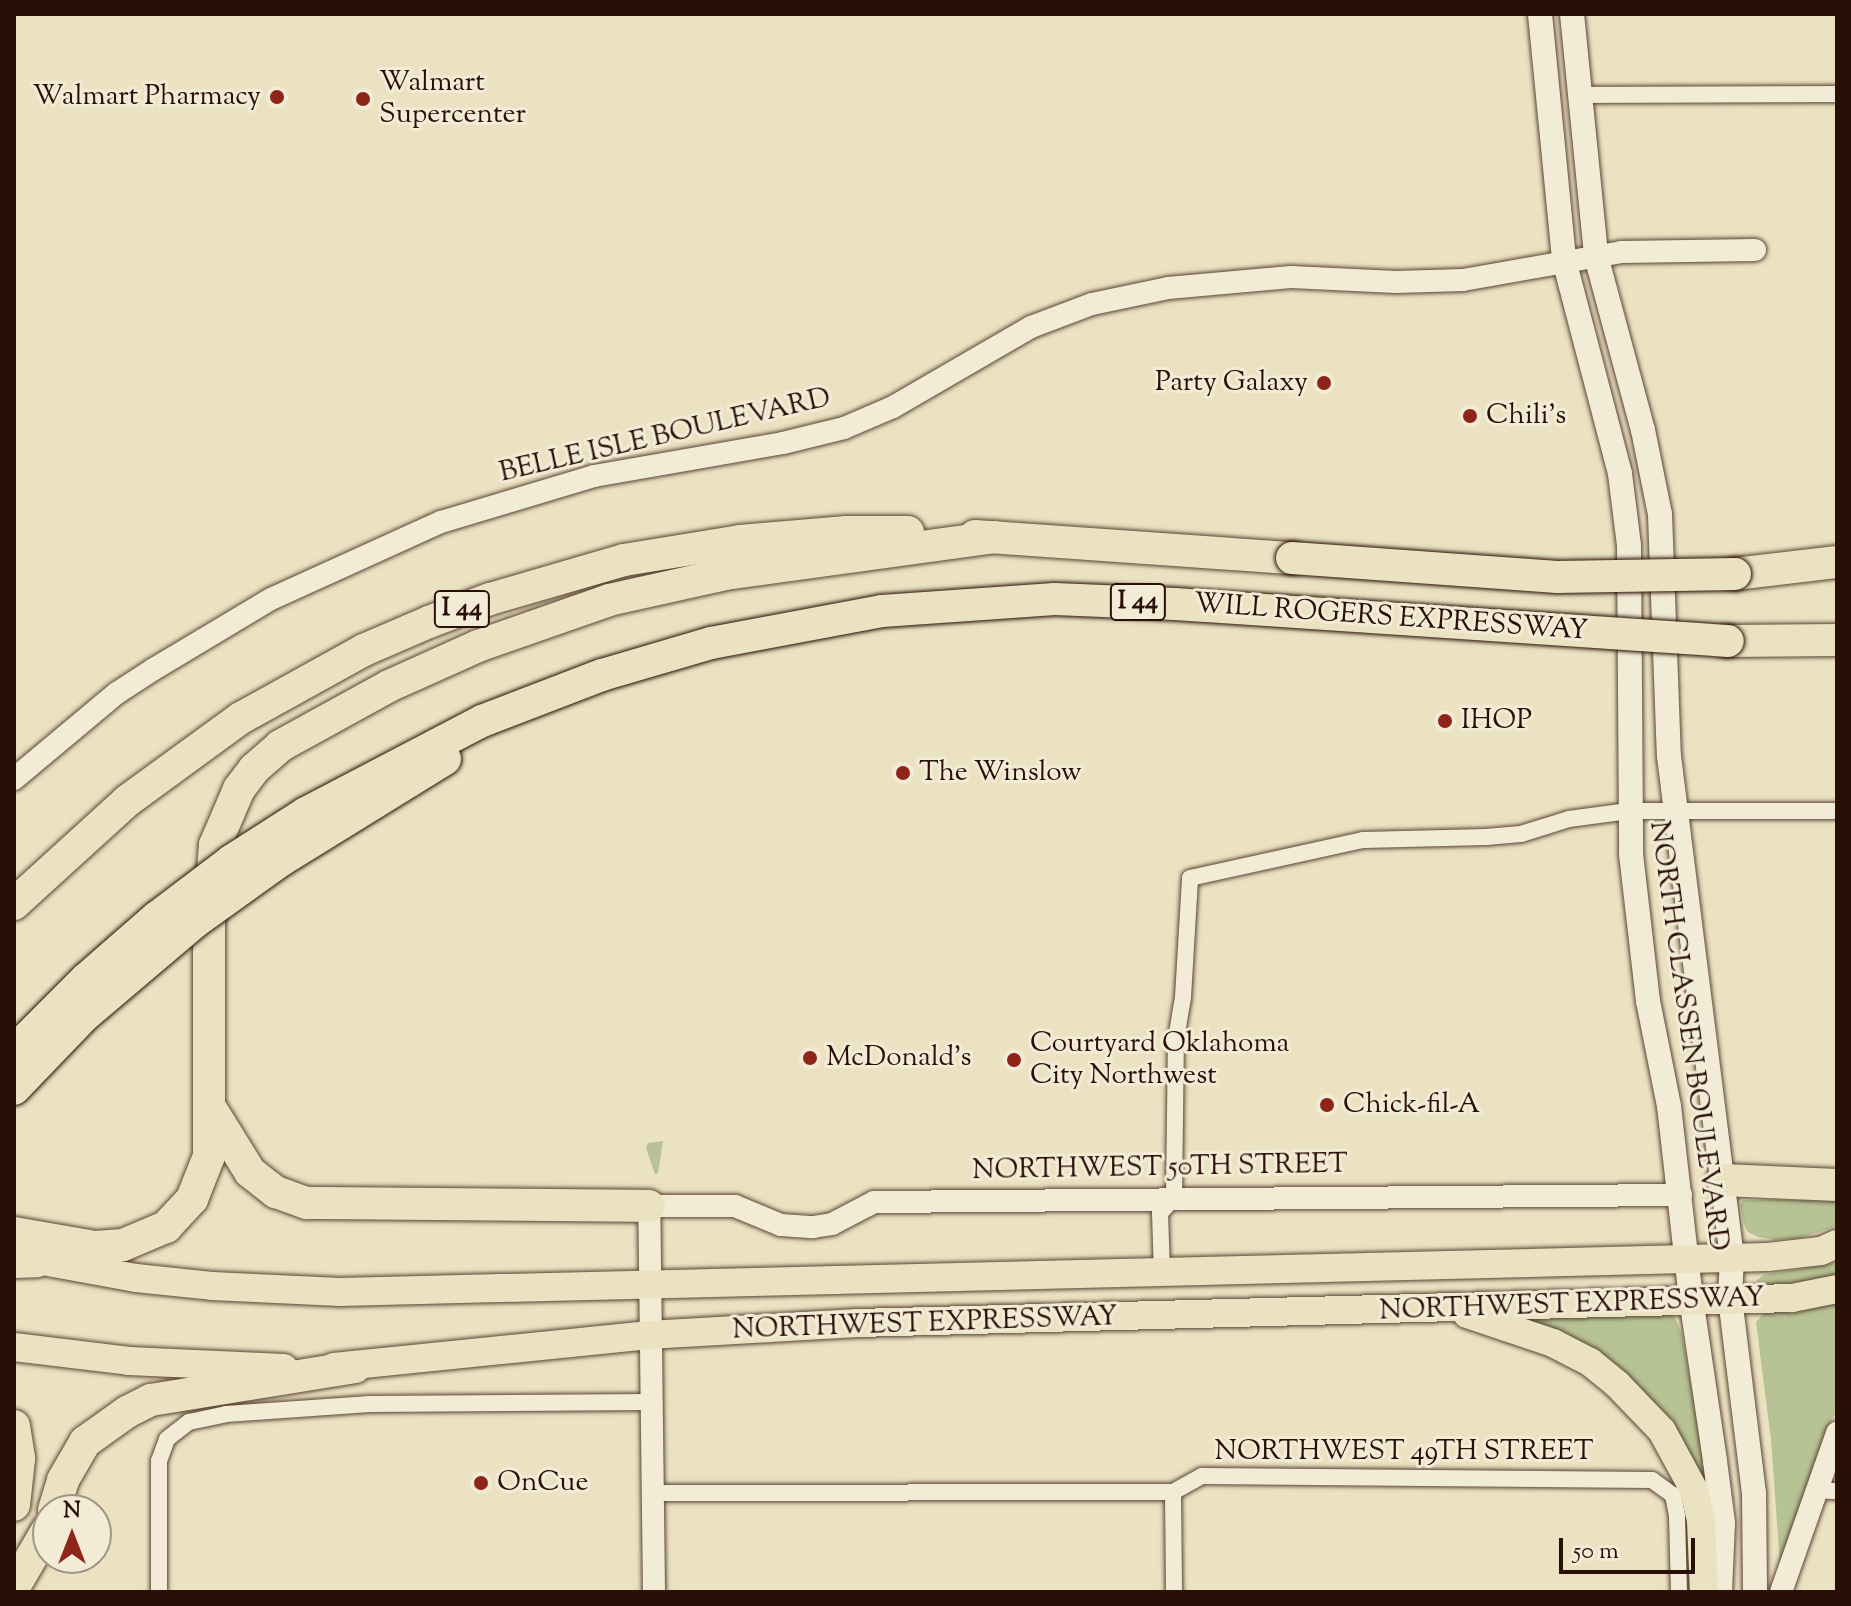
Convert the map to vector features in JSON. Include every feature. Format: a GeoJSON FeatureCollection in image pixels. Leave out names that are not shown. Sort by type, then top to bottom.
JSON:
{"type":"FeatureCollection","features":[{"type":"Feature","properties":{"kind":"highway","name":"WILL ROGERS EXPRESSWAY"},"geometry":{"type":"LineString","coordinates":[[14,904],[127,801],[241,718],[364,650],[490,599],[624,560],[740,541],[847,532],[994,537],[1557,577],[1735,574],[1837,562]]}},
{"type":"Feature","properties":{"kind":"highway"},"geometry":{"type":"LineString","coordinates":[[14,1233],[111,1247],[139,1240],[166,1227],[180,1214],[204,1177],[209,1156],[209,924],[215,845],[239,789],[254,769],[280,746],[389,686],[478,646],[609,600],[686,582],[994,537]]}},
{"type":"Feature","properties":{"kind":"highway","name":"WILL ROGERS EXPRESSWAY"},"geometry":{"type":"LineString","coordinates":[[14,1051],[86,979],[156,918],[231,861],[306,813],[411,755],[557,690],[652,658],[765,630],[882,611],[996,600],[1175,604],[1728,641],[1837,640]]}},
{"type":"Feature","properties":{"kind":"highway"},"geometry":{"type":"LineString","coordinates":[[14,1089],[83,1017],[195,922],[280,861],[557,690]]}},
{"type":"Feature","properties":{"kind":"highway"},"geometry":{"type":"LineString","coordinates":[[208,1103],[250,1172],[276,1192],[307,1203],[649,1206]]}},
{"type":"Feature","properties":{"kind":"highway"},"geometry":{"type":"LineString","coordinates":[[1723,1180],[1837,1185]]}},
{"type":"Feature","properties":{"kind":"highway","name":"NORTHWEST EXPRESSWAY"},"geometry":{"type":"LineString","coordinates":[[22,1260],[136,1278],[272,1290],[649,1287],[1732,1258],[1795,1255],[1837,1244]]}},
{"type":"Feature","properties":{"kind":"highway","name":"NORTHWEST EXPRESSWAY"},"geometry":{"type":"LineString","coordinates":[[14,1347],[129,1361],[249,1369],[355,1367],[649,1335],[857,1323],[1447,1309],[1691,1298],[1792,1298],[1837,1289]]}},
{"type":"Feature","properties":{"kind":"highway"},"geometry":{"type":"LineString","coordinates":[[1447,1309],[1507,1325],[1553,1343],[1590,1362],[1641,1406],[1680,1460],[1694,1490],[1701,1521],[1704,1592]]}},
{"type":"Feature","properties":{"kind":"highway"},"geometry":{"type":"LineString","coordinates":[[59,1494],[63,1480],[85,1442],[127,1412],[151,1400],[355,1367]]}},
{"type":"Feature","properties":{"kind":"highway"},"geometry":{"type":"LineString","coordinates":[[14,1426],[19,1459],[14,1505]]}},
{"type":"Feature","properties":{"kind":"highway"},"geometry":{"type":"LineString","coordinates":[[14,1587],[32,1556]]}},
{"type":"Feature","properties":{"kind":"main road","name":"NORTH CLASSEN BOULEVARD"},"geometry":{"type":"LineString","coordinates":[[1540,14],[1564,260],[1620,474],[1629,545],[1628,811],[1648,1001],[1681,1195],[1691,1298],[1723,1523],[1720,1592]]}},
{"type":"Feature","properties":{"kind":"main road","name":"NORTH CLASSEN BOULEVARD"},"geometry":{"type":"LineString","coordinates":[[1572,14],[1596,256],[1643,430],[1660,514],[1666,608],[1666,698],[1674,810],[1732,1258],[1730,1298],[1754,1493],[1755,1592]]}},
{"type":"Feature","properties":{"kind":"street"},"geometry":{"type":"LineString","coordinates":[[1580,95],[1837,94]]}},
{"type":"Feature","properties":{"kind":"street","name":"BELLE ISLE BOULEVARD"},"geometry":{"type":"LineString","coordinates":[[14,779],[117,693],[258,607],[464,513],[594,476],[783,443],[844,428],[893,407],[1031,327],[1092,304],[1168,288],[1291,277],[1396,282],[1463,280],[1621,252],[1755,250]]}},
{"type":"Feature","properties":{"kind":"street"},"geometry":{"type":"LineString","coordinates":[[1162,1273],[1160,1213],[1174,1198],[1176,1039],[1183,997],[1190,878],[1363,840],[1521,834],[1569,819],[1628,811],[1837,811]]}},
{"type":"Feature","properties":{"kind":"street","name":"NORTHWEST 50TH STREET"},"geometry":{"type":"LineString","coordinates":[[649,1206],[735,1206],[781,1225],[813,1227],[832,1224],[874,1202],[1681,1195]]}},
{"type":"Feature","properties":{"kind":"street"},"geometry":{"type":"LineString","coordinates":[[649,1206],[654,1592]]}},
{"type":"Feature","properties":{"kind":"street"},"geometry":{"type":"LineString","coordinates":[[159,1592],[159,1461],[167,1439],[189,1422],[226,1414],[370,1404],[650,1402]]}},
{"type":"Feature","properties":{"kind":"street"},"geometry":{"type":"LineString","coordinates":[[1781,1592],[1826,1490],[1837,1433]]}},
{"type":"Feature","properties":{"kind":"street","name":"NORTHWEST 49TH STREET"},"geometry":{"type":"LineString","coordinates":[[652,1493],[1173,1492],[1202,1476],[1652,1480],[1673,1495],[1677,1516],[1679,1592]]}},
{"type":"Feature","properties":{"kind":"street"},"geometry":{"type":"LineString","coordinates":[[1173,1492],[1174,1592]]}},
{"type":"Feature","properties":{"kind":"green space"},"geometry":{"type":"Polygon","coordinates":[[[663,1141],[658,1173],[655,1174],[646,1148],[648,1143],[663,1141]]]}},
{"type":"Feature","properties":{"kind":"green space"},"geometry":{"type":"Polygon","coordinates":[[[1743,1200],[1837,1200],[1837,1226],[1800,1238],[1776,1240],[1758,1237],[1748,1232],[1744,1224],[1740,1204],[1743,1200]]]}},
{"type":"Feature","properties":{"kind":"green space"},"geometry":{"type":"Polygon","coordinates":[[[1837,1263],[1837,1278],[1763,1289],[1756,1281],[1763,1275],[1837,1263]]]}},
{"type":"Feature","properties":{"kind":"green space"},"geometry":{"type":"Polygon","coordinates":[[[1837,1299],[1837,1411],[1827,1428],[1780,1565],[1771,1440],[1756,1322],[1767,1310],[1837,1299]]]}},
{"type":"Feature","properties":{"kind":"green space"},"geometry":{"type":"Polygon","coordinates":[[[1535,1314],[1670,1314],[1675,1318],[1682,1334],[1707,1479],[1700,1481],[1533,1322],[1535,1314]]]}},
{"type":"Feature","properties":{"kind":"place","name":"Walmart Pharmacy"},"geometry":{"type":"Point","coordinates":[277,97]}},
{"type":"Feature","properties":{"kind":"place","name":"Walmart Supercenter"},"geometry":{"type":"Point","coordinates":[363,99]}},
{"type":"Feature","properties":{"kind":"place","name":"Party Galaxy"},"geometry":{"type":"Point","coordinates":[1324,383]}},
{"type":"Feature","properties":{"kind":"place","name":"Chili's"},"geometry":{"type":"Point","coordinates":[1470,416]}},
{"type":"Feature","properties":{"kind":"place","name":"IHOP"},"geometry":{"type":"Point","coordinates":[1445,721]}},
{"type":"Feature","properties":{"kind":"place","name":"The Winslow"},"geometry":{"type":"Point","coordinates":[903,773]}},
{"type":"Feature","properties":{"kind":"place","name":"McDonald's"},"geometry":{"type":"Point","coordinates":[810,1058]}},
{"type":"Feature","properties":{"kind":"place","name":"Courtyard Oklahoma City Northwest"},"geometry":{"type":"Point","coordinates":[1014,1060]}},
{"type":"Feature","properties":{"kind":"place","name":"Chick-fil-A"},"geometry":{"type":"Point","coordinates":[1327,1105]}},
{"type":"Feature","properties":{"kind":"place","name":"OnCue"},"geometry":{"type":"Point","coordinates":[481,1483]}}]}
